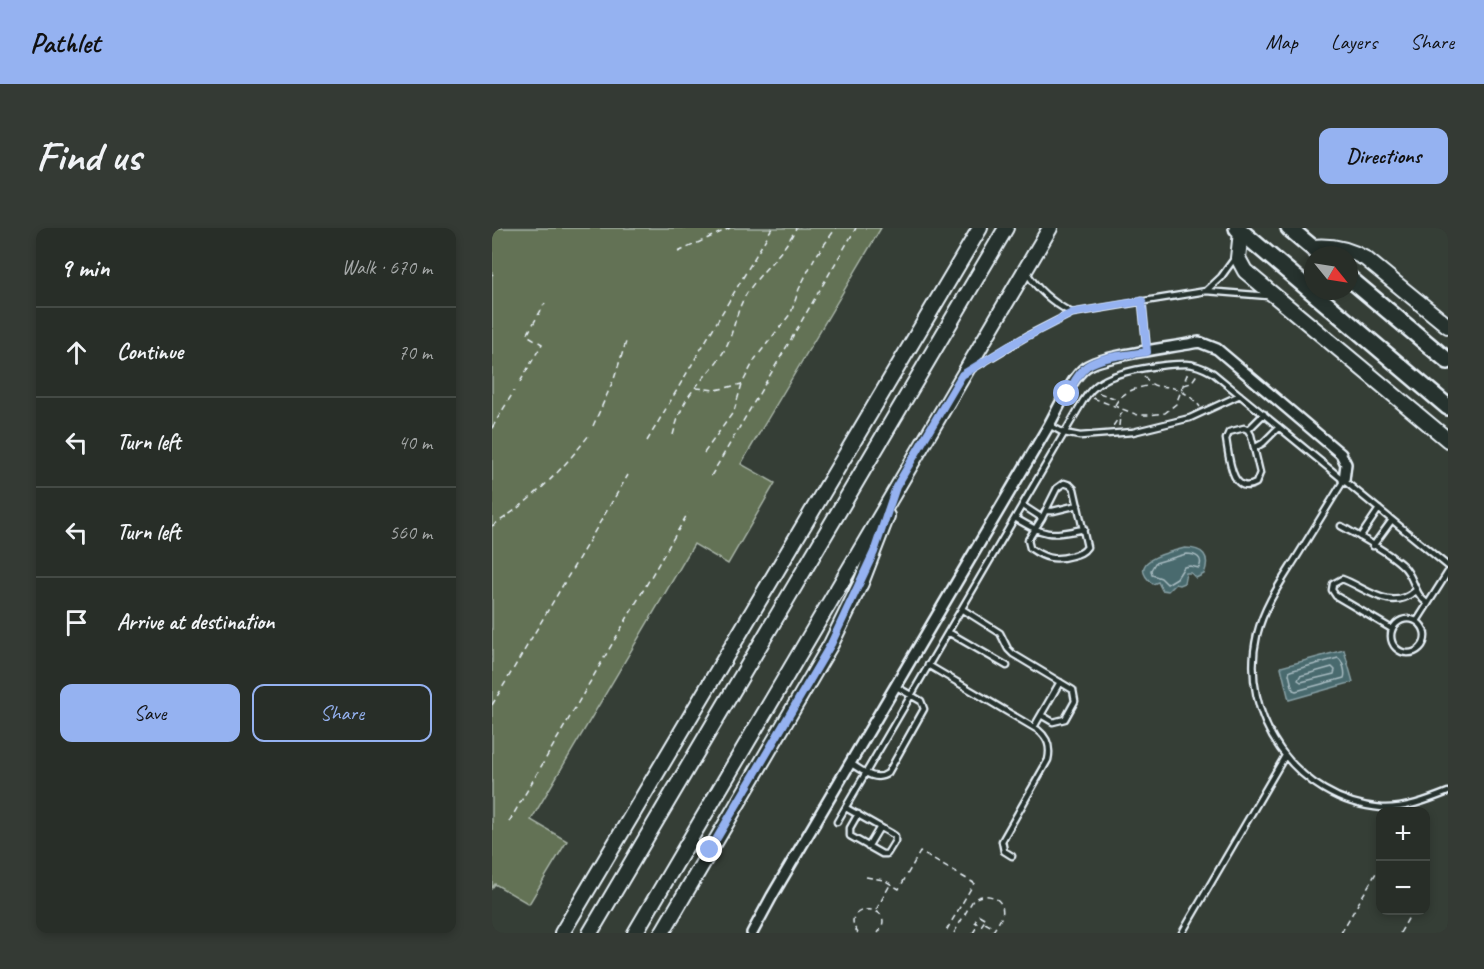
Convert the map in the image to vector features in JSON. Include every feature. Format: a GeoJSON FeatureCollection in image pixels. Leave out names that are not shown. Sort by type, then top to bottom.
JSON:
{"type":"FeatureCollection","features":[{"type":"Feature","properties":{"kind":"main road"},"geometry":{"type":"LineString","coordinates":[[1289,228],[1310,246]]}},
{"type":"Feature","properties":{"kind":"main road"},"geometry":{"type":"LineString","coordinates":[[1239,230],[1448,407]]}},
{"type":"Feature","properties":{"kind":"main road"},"geometry":{"type":"LineString","coordinates":[[1358,286],[1448,361]]}},
{"type":"Feature","properties":{"kind":"street"},"geometry":{"type":"LineString","coordinates":[[562,933],[980,228]]}},
{"type":"Feature","properties":{"kind":"street"},"geometry":{"type":"LineString","coordinates":[[590,933],[1005,228]]}},
{"type":"Feature","properties":{"kind":"street"},"geometry":{"type":"LineString","coordinates":[[635,933],[1050,228]]}},
{"type":"Feature","properties":{"kind":"street"},"geometry":{"type":"LineString","coordinates":[[1239,230],[1238,253],[1245,271],[1448,440]]}},
{"type":"Feature","properties":{"kind":"street"},"geometry":{"type":"LineString","coordinates":[[1358,254],[1448,326]]}},
{"type":"Feature","properties":{"kind":"street"},"geometry":{"type":"LineString","coordinates":[[929,316],[947,327]]}},
{"type":"Feature","properties":{"kind":"street"},"geometry":{"type":"LineString","coordinates":[[752,933],[1049,425],[1077,378],[1087,366],[1103,360],[1199,342],[1217,350],[1341,454],[1346,464],[1344,480]]}},
{"type":"Feature","properties":{"kind":"street"},"geometry":{"type":"LineString","coordinates":[[662,933],[831,644],[874,552],[896,487]]}},
{"type":"Feature","properties":{"kind":"lane"},"geometry":{"type":"LineString","coordinates":[[1206,291],[1221,277],[1238,253]]}},
{"type":"Feature","properties":{"kind":"lane"},"geometry":{"type":"LineString","coordinates":[[1025,269],[1035,285],[1048,298],[1072,313]]}},
{"type":"Feature","properties":{"kind":"lane"},"geometry":{"type":"LineString","coordinates":[[962,375],[1020,340],[1072,313],[1206,291],[1276,298]]}},
{"type":"Feature","properties":{"kind":"lane"},"geometry":{"type":"LineString","coordinates":[[1142,301],[1147,352]]}},
{"type":"Feature","properties":{"kind":"lane"},"geometry":{"type":"LineString","coordinates":[[837,822],[1064,433],[1091,390],[1109,378],[1187,364],[1218,376],[1448,566]]}},
{"type":"Feature","properties":{"kind":"lane"},"geometry":{"type":"LineString","coordinates":[[1049,425],[1064,433],[1080,436],[1118,434],[1162,426],[1204,412],[1240,395]]}},
{"type":"Feature","properties":{"kind":"lane"},"geometry":{"type":"LineString","coordinates":[[1248,430],[1264,414]]}},
{"type":"Feature","properties":{"kind":"lane"},"geometry":{"type":"LineString","coordinates":[[1254,448],[1266,441],[1279,427]]}},
{"type":"Feature","properties":{"kind":"lane"},"geometry":{"type":"LineString","coordinates":[[1241,428],[1248,430],[1260,477],[1252,486],[1238,483],[1234,477],[1226,439],[1231,432],[1241,428]]}},
{"type":"Feature","properties":{"kind":"lane"},"geometry":{"type":"LineString","coordinates":[[1344,480],[1271,598],[1261,621],[1256,640],[1254,672],[1257,698],[1268,728],[1285,756],[1312,782],[1335,795],[1359,804],[1384,808],[1420,802],[1448,792]]}},
{"type":"Feature","properties":{"kind":"lane"},"geometry":{"type":"LineString","coordinates":[[1064,483],[1072,487],[1078,505],[1087,544],[1084,552],[1053,560],[1045,558],[1028,546],[1028,540],[1057,488],[1064,483]]}},
{"type":"Feature","properties":{"kind":"lane"},"geometry":{"type":"LineString","coordinates":[[1022,505],[1042,518]]}},
{"type":"Feature","properties":{"kind":"lane"},"geometry":{"type":"LineString","coordinates":[[1046,511],[1078,505]]}},
{"type":"Feature","properties":{"kind":"lane"},"geometry":{"type":"LineString","coordinates":[[1360,537],[1379,509]]}},
{"type":"Feature","properties":{"kind":"lane"},"geometry":{"type":"LineString","coordinates":[[1015,518],[1035,530],[1050,535],[1084,529]]}},
{"type":"Feature","properties":{"kind":"lane"},"geometry":{"type":"LineString","coordinates":[[1373,546],[1392,520]]}},
{"type":"Feature","properties":{"kind":"lane"},"geometry":{"type":"LineString","coordinates":[[1341,526],[1404,566],[1411,576],[1415,591],[1428,604]]}},
{"type":"Feature","properties":{"kind":"lane"},"geometry":{"type":"LineString","coordinates":[[1417,621],[1448,572]]}},
{"type":"Feature","properties":{"kind":"lane"},"geometry":{"type":"LineString","coordinates":[[1392,629],[1336,596],[1332,590],[1333,584],[1342,579],[1371,594],[1389,599],[1402,599],[1415,591]]}},
{"type":"Feature","properties":{"kind":"lane"},"geometry":{"type":"LineString","coordinates":[[962,609],[1000,633],[1013,654],[1073,690],[1076,697],[1074,704],[1061,721],[1053,722],[1041,715]]}},
{"type":"Feature","properties":{"kind":"lane"},"geometry":{"type":"LineString","coordinates":[[1403,619],[1417,621],[1423,629],[1424,638],[1420,647],[1412,652],[1403,652],[1395,647],[1391,638],[1392,629],[1403,619]]}},
{"type":"Feature","properties":{"kind":"lane"},"geometry":{"type":"LineString","coordinates":[[948,632],[1007,666]]}},
{"type":"Feature","properties":{"kind":"lane"},"geometry":{"type":"LineString","coordinates":[[928,665],[1034,727],[1047,741],[1049,755],[1046,764],[1003,838],[1003,848],[1012,856]]}},
{"type":"Feature","properties":{"kind":"lane"},"geometry":{"type":"LineString","coordinates":[[1034,727],[1060,682]]}},
{"type":"Feature","properties":{"kind":"lane"},"geometry":{"type":"LineString","coordinates":[[850,763],[877,778],[886,775],[911,733],[924,709],[921,701],[895,686]]}},
{"type":"Feature","properties":{"kind":"lane"},"geometry":{"type":"LineString","coordinates":[[1182,933],[1285,756]]}},
{"type":"Feature","properties":{"kind":"lane"},"geometry":{"type":"LineString","coordinates":[[846,808],[858,814],[895,836],[895,842],[885,855],[849,834],[858,814]]}},
{"type":"Feature","properties":{"kind":"lane"},"geometry":{"type":"LineString","coordinates":[[868,847],[880,827]]}},
{"type":"Feature","properties":{"kind":"path"},"geometry":{"type":"LineString","coordinates":[[678,252],[730,228]]}},
{"type":"Feature","properties":{"kind":"path"},"geometry":{"type":"LineString","coordinates":[[647,441],[772,228]]}},
{"type":"Feature","properties":{"kind":"path"},"geometry":{"type":"LineString","coordinates":[[673,435],[678,417],[695,387],[718,362],[726,348],[733,333],[740,304],[748,291],[790,241],[796,228]]}},
{"type":"Feature","properties":{"kind":"path"},"geometry":{"type":"LineString","coordinates":[[704,453],[734,411],[742,384],[763,347],[779,331],[791,313],[799,289],[814,259],[836,228]]}},
{"type":"Feature","properties":{"kind":"path"},"geometry":{"type":"LineString","coordinates":[[711,476],[856,228]]}},
{"type":"Feature","properties":{"kind":"path"},"geometry":{"type":"LineString","coordinates":[[520,382],[542,344],[527,335],[545,303]]}},
{"type":"Feature","properties":{"kind":"path"},"geometry":{"type":"LineString","coordinates":[[593,426],[610,389],[626,342]]}},
{"type":"Feature","properties":{"kind":"path"},"geometry":{"type":"LineString","coordinates":[[1087,396],[1144,415],[1165,413],[1176,404],[1189,373],[1187,364]]}},
{"type":"Feature","properties":{"kind":"path"},"geometry":{"type":"LineString","coordinates":[[1184,385],[1191,383],[1202,368]]}},
{"type":"Feature","properties":{"kind":"path"},"geometry":{"type":"LineString","coordinates":[[1140,371],[1152,385]]}},
{"type":"Feature","properties":{"kind":"path"},"geometry":{"type":"LineString","coordinates":[[695,387],[716,390],[742,384]]}},
{"type":"Feature","properties":{"kind":"path"},"geometry":{"type":"LineString","coordinates":[[1115,405],[1118,399],[1136,388],[1152,385],[1174,388],[1195,401],[1204,412]]}},
{"type":"Feature","properties":{"kind":"path"},"geometry":{"type":"LineString","coordinates":[[1091,390],[1118,399]]}},
{"type":"Feature","properties":{"kind":"path"},"geometry":{"type":"LineString","coordinates":[[492,428],[514,391]]}},
{"type":"Feature","properties":{"kind":"path"},"geometry":{"type":"LineString","coordinates":[[1106,435],[1124,410]]}},
{"type":"Feature","properties":{"kind":"path"},"geometry":{"type":"LineString","coordinates":[[1118,434],[1120,415]]}},
{"type":"Feature","properties":{"kind":"path"},"geometry":{"type":"LineString","coordinates":[[492,526],[510,515],[540,490],[563,468],[589,435]]}},
{"type":"Feature","properties":{"kind":"path"},"geometry":{"type":"LineString","coordinates":[[493,704],[628,475]]}},
{"type":"Feature","properties":{"kind":"path"},"geometry":{"type":"LineString","coordinates":[[509,822],[688,513]]}},
{"type":"Feature","properties":{"kind":"path"},"geometry":{"type":"LineString","coordinates":[[492,698],[493,704]]}},
{"type":"Feature","properties":{"kind":"path"},"geometry":{"type":"LineString","coordinates":[[866,877],[878,878],[899,889],[920,852],[974,883],[946,931],[948,933]]}},
{"type":"Feature","properties":{"kind":"path"},"geometry":{"type":"LineString","coordinates":[[1341,933],[1376,873]]}},
{"type":"Feature","properties":{"kind":"path"},"geometry":{"type":"LineString","coordinates":[[876,910],[891,884]]}},
{"type":"Feature","properties":{"kind":"path"},"geometry":{"type":"LineString","coordinates":[[954,933],[973,900],[982,894],[994,897],[1002,908],[1002,916],[992,933]]}},
{"type":"Feature","properties":{"kind":"path"},"geometry":{"type":"LineString","coordinates":[[858,933],[854,925],[857,913],[868,908],[876,910],[883,921],[878,933]]}},
{"type":"Feature","properties":{"kind":"path"},"geometry":{"type":"LineString","coordinates":[[979,915],[986,919],[981,926],[978,924],[975,922],[979,915]]}},
{"type":"Feature","properties":{"kind":"path"},"geometry":{"type":"LineString","coordinates":[[1400,933],[1410,915]]}},
{"type":"Feature","properties":{"kind":"path"},"geometry":{"type":"LineString","coordinates":[[983,922],[995,928]]}},
{"type":"Feature","properties":{"kind":"path"},"geometry":{"type":"LineString","coordinates":[[973,933],[978,924]]}},
{"type":"Feature","properties":{"kind":"path"},"geometry":{"type":"LineString","coordinates":[[1443,933],[1448,924]]}},
{"type":"Feature","properties":{"kind":"green space"},"geometry":{"type":"Polygon","coordinates":[[[492,228],[881,228],[741,464],[775,483],[728,564],[694,544],[531,820],[567,841],[529,904],[495,884],[492,888],[492,228]]]}},
{"type":"Feature","properties":{"kind":"water"},"geometry":{"type":"Polygon","coordinates":[[[1185,548],[1201,551],[1204,554],[1207,562],[1204,574],[1196,578],[1191,573],[1186,573],[1184,583],[1175,584],[1168,591],[1162,590],[1158,582],[1153,584],[1145,576],[1146,564],[1152,559],[1185,548]]]}},
{"type":"Feature","properties":{"kind":"water"},"geometry":{"type":"Polygon","coordinates":[[[1344,650],[1353,682],[1289,700],[1281,667],[1344,650]]]}},
{"type":"Feature","properties":{"kind":"route"},"geometry":{"type":"LineString","coordinates":[[710,850],[831,644],[874,552],[896,487],[962,375],[1016,342],[1072,313],[1142,301],[1147,352],[1103,360],[1087,366],[1067,394]]}}]}
